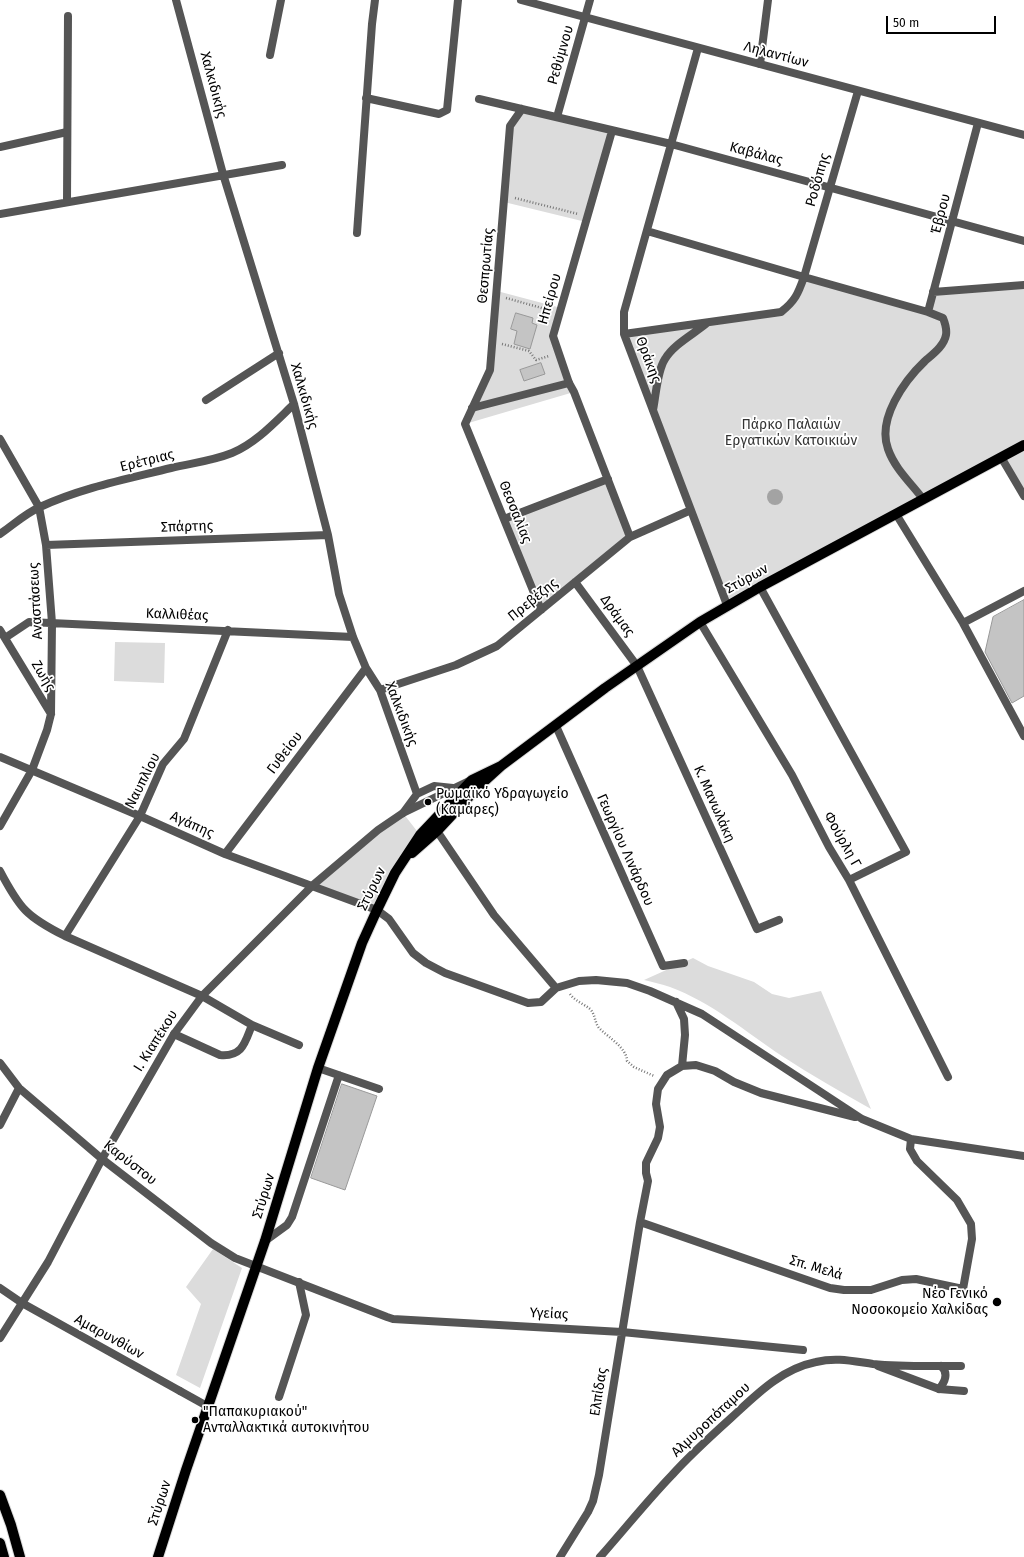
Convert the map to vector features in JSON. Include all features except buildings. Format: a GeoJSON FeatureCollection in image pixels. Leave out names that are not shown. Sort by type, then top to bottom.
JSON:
{"type":"FeatureCollection","features":[{"type":"Feature","properties":{"kind":"main road","name":"Στύρων"},"geometry":{"type":"LineString","coordinates":[[402,862],[437,831],[471,794],[501,766],[605,688],[700,622],[760,587],[1024,445]]}},
{"type":"Feature","properties":{"kind":"main road","name":"Στύρων"},"geometry":{"type":"LineString","coordinates":[[157,1557],[207,1406],[257,1267],[318,1068],[362,943],[376,910],[402,862],[420,835],[472,780],[501,766]]}},
{"type":"Feature","properties":{"kind":"main road"},"geometry":{"type":"LineString","coordinates":[[0,1495],[11,1524],[20,1557]]}},
{"type":"Feature","properties":{"kind":"main road"},"geometry":{"type":"LineString","coordinates":[[0,1543],[4,1557]]}},
{"type":"Feature","properties":{"kind":"street","name":"Χαλκιδικής"},"geometry":{"type":"LineString","coordinates":[[176,0],[223,174],[294,404],[328,535],[338,594],[366,668],[380,690],[417,794]]}},
{"type":"Feature","properties":{"kind":"street"},"geometry":{"type":"LineString","coordinates":[[270,55],[281,0]]}},
{"type":"Feature","properties":{"kind":"street"},"geometry":{"type":"LineString","coordinates":[[357,233],[366,98],[375,0]]}},
{"type":"Feature","properties":{"kind":"street"},"geometry":{"type":"LineString","coordinates":[[366,98],[439,114],[447,110],[458,0]]}},
{"type":"Feature","properties":{"kind":"street","name":"Ληλαντίων"},"geometry":{"type":"LineString","coordinates":[[521,0],[1024,135]]}},
{"type":"Feature","properties":{"kind":"street","name":"Ρεθύμνου"},"geometry":{"type":"LineString","coordinates":[[557,118],[590,0]]}},
{"type":"Feature","properties":{"kind":"street"},"geometry":{"type":"LineString","coordinates":[[760,64],[768,0]]}},
{"type":"Feature","properties":{"kind":"street"},"geometry":{"type":"LineString","coordinates":[[67,202],[68,16]]}},
{"type":"Feature","properties":{"kind":"street","name":"Θράκης"},"geometry":{"type":"LineString","coordinates":[[698,48],[624,312],[624,334],[727,606]]}},
{"type":"Feature","properties":{"kind":"street","name":"Ροδόπης"},"geometry":{"type":"LineString","coordinates":[[624,334],[781,312],[790,305],[798,295],[804,277],[858,90]]}},
{"type":"Feature","properties":{"kind":"street","name":"Καβάλας"},"geometry":{"type":"LineString","coordinates":[[479,98],[557,118],[671,144],[1024,241]]}},
{"type":"Feature","properties":{"kind":"street","name":"Θεσπρωτίας"},"geometry":{"type":"LineString","coordinates":[[465,424],[490,370],[510,126],[522,109]]}},
{"type":"Feature","properties":{"kind":"street","name":"Έβρου"},"geometry":{"type":"LineString","coordinates":[[928,312],[978,123]]}},
{"type":"Feature","properties":{"kind":"street","name":"Ηπείρου"},"geometry":{"type":"LineString","coordinates":[[612,131],[553,336],[569,383],[574,392],[630,537]]}},
{"type":"Feature","properties":{"kind":"street"},"geometry":{"type":"LineString","coordinates":[[0,147],[67,132]]}},
{"type":"Feature","properties":{"kind":"street"},"geometry":{"type":"LineString","coordinates":[[0,214],[282,164]]}},
{"type":"Feature","properties":{"kind":"street"},"geometry":{"type":"LineString","coordinates":[[647,231],[928,312],[943,318],[946,326],[946,335],[938,349],[905,383],[895,400],[889,417],[886,433],[888,448],[896,466],[923,499]]}},
{"type":"Feature","properties":{"kind":"street"},"geometry":{"type":"LineString","coordinates":[[933,292],[1024,285]]}},
{"type":"Feature","properties":{"kind":"street"},"geometry":{"type":"LineString","coordinates":[[653,410],[664,360],[673,349],[708,323]]}},
{"type":"Feature","properties":{"kind":"street"},"geometry":{"type":"LineString","coordinates":[[206,400],[279,353]]}},
{"type":"Feature","properties":{"kind":"street"},"geometry":{"type":"LineString","coordinates":[[472,408],[569,383]]}},
{"type":"Feature","properties":{"kind":"street","name":"Ερέτριας"},"geometry":{"type":"LineString","coordinates":[[0,534],[38,507],[79,492],[173,468],[210,461],[234,452],[268,429],[294,404]]}},
{"type":"Feature","properties":{"kind":"street","name":"Θεσσαλίας"},"geometry":{"type":"LineString","coordinates":[[465,424],[542,610]]}},
{"type":"Feature","properties":{"kind":"street","name":"Αναστάσεως"},"geometry":{"type":"LineString","coordinates":[[0,439],[38,507],[46,545],[52,622],[51,714],[47,730],[32,770],[0,826]]}},
{"type":"Feature","properties":{"kind":"street"},"geometry":{"type":"LineString","coordinates":[[1001,457],[1024,496]]}},
{"type":"Feature","properties":{"kind":"street"},"geometry":{"type":"LineString","coordinates":[[504,519],[608,479]]}},
{"type":"Feature","properties":{"kind":"street","name":"Πρεβέζης"},"geometry":{"type":"LineString","coordinates":[[380,690],[456,665],[497,646],[630,537],[691,510]]}},
{"type":"Feature","properties":{"kind":"street"},"geometry":{"type":"LineString","coordinates":[[896,514],[963,624],[1024,736]]}},
{"type":"Feature","properties":{"kind":"street","name":"Σπάρτης"},"geometry":{"type":"LineString","coordinates":[[46,545],[328,535]]}},
{"type":"Feature","properties":{"kind":"street","name":"Δράμας"},"geometry":{"type":"LineString","coordinates":[[575,582],[637,666]]}},
{"type":"Feature","properties":{"kind":"street"},"geometry":{"type":"LineString","coordinates":[[760,587],[906,852],[849,880]]}},
{"type":"Feature","properties":{"kind":"street"},"geometry":{"type":"LineString","coordinates":[[963,624],[1024,591]]}},
{"type":"Feature","properties":{"kind":"street","name":"Καλλιθέας"},"geometry":{"type":"LineString","coordinates":[[5,638],[29,622],[228,630],[353,637]]}},
{"type":"Feature","properties":{"kind":"street","name":"Φούρλη Γ"},"geometry":{"type":"LineString","coordinates":[[700,622],[792,775],[829,847],[849,880],[948,1077]]}},
{"type":"Feature","properties":{"kind":"street","name":"Ζωής"},"geometry":{"type":"LineString","coordinates":[[0,630],[51,714]]}},
{"type":"Feature","properties":{"kind":"street","name":"Ναυπλίου"},"geometry":{"type":"LineString","coordinates":[[66,936],[140,816],[164,764],[184,739],[228,630]]}},
{"type":"Feature","properties":{"kind":"street","name":"Κ. Μανωλάκη"},"geometry":{"type":"LineString","coordinates":[[637,666],[757,929],[779,920]]}},
{"type":"Feature","properties":{"kind":"street","name":"Γυθείου"},"geometry":{"type":"LineString","coordinates":[[225,854],[366,668]]}},
{"type":"Feature","properties":{"kind":"street","name":"Γεωργίου Λινάρδου"},"geometry":{"type":"LineString","coordinates":[[556,726],[663,966],[684,963]]}},
{"type":"Feature","properties":{"kind":"street","name":"Αγάπης"},"geometry":{"type":"LineString","coordinates":[[0,757],[140,816],[225,854],[313,885],[376,910]]}},
{"type":"Feature","properties":{"kind":"street","name":"Ι. Κιαπέκου"},"geometry":{"type":"LineString","coordinates":[[0,1338],[48,1262],[102,1159],[174,1034],[202,996],[313,885],[378,830],[403,813],[472,780]]}},
{"type":"Feature","properties":{"kind":"street","name":"Ι. Κιαπέκου"},"geometry":{"type":"LineString","coordinates":[[403,813],[417,794],[434,786],[453,788]]}},
{"type":"Feature","properties":{"kind":"street"},"geometry":{"type":"LineString","coordinates":[[437,831],[494,916],[556,988]]}},
{"type":"Feature","properties":{"kind":"street"},"geometry":{"type":"LineString","coordinates":[[0,871],[18,904],[30,916],[43,925],[202,996],[252,1025],[299,1045]]}},
{"type":"Feature","properties":{"kind":"street"},"geometry":{"type":"LineString","coordinates":[[376,910],[388,920],[413,953],[426,963],[445,973],[528,1003],[541,1002],[556,988],[578,981],[596,980],[627,983],[676,1002],[702,1014],[862,1119]]}},
{"type":"Feature","properties":{"kind":"street"},"geometry":{"type":"LineString","coordinates":[[676,1002],[684,1019],[685,1035],[682,1066]]}},
{"type":"Feature","properties":{"kind":"street"},"geometry":{"type":"LineString","coordinates":[[174,1034],[220,1055],[227,1056],[240,1050],[245,1044],[252,1025]]}},
{"type":"Feature","properties":{"kind":"street","name":"Καρύστου"},"geometry":{"type":"LineString","coordinates":[[0,1063],[19,1088],[102,1159],[211,1243],[235,1258],[299,1282]]}},
{"type":"Feature","properties":{"kind":"street"},"geometry":{"type":"LineString","coordinates":[[664,1081],[667,1075],[682,1066],[696,1065],[715,1071],[734,1082],[761,1093],[862,1119],[911,1139],[1024,1156]]}},
{"type":"Feature","properties":{"kind":"street"},"geometry":{"type":"LineString","coordinates":[[318,1068],[379,1089]]}},
{"type":"Feature","properties":{"kind":"street"},"geometry":{"type":"LineString","coordinates":[[265,1241],[287,1225],[292,1217],[338,1075]]}},
{"type":"Feature","properties":{"kind":"street","name":"Ελπίδας"},"geometry":{"type":"LineString","coordinates":[[560,1557],[588,1512],[593,1501],[648,1181],[646,1163],[658,1138],[660,1127],[656,1104],[658,1090],[664,1081]]}},
{"type":"Feature","properties":{"kind":"street"},"geometry":{"type":"LineString","coordinates":[[0,1125],[19,1088]]}},
{"type":"Feature","properties":{"kind":"street","name":"Σπ. Μελά"},"geometry":{"type":"LineString","coordinates":[[640,1222],[830,1288],[844,1290],[872,1290],[902,1280],[916,1280],[963,1289],[972,1239],[971,1224],[958,1200],[917,1161],[910,1149],[911,1139]]}},
{"type":"Feature","properties":{"kind":"street"},"geometry":{"type":"LineString","coordinates":[[280,1397],[306,1315],[299,1282]]}},
{"type":"Feature","properties":{"kind":"street","name":"Υγείας"},"geometry":{"type":"LineString","coordinates":[[299,1282],[393,1319],[622,1332],[803,1350]]}},
{"type":"Feature","properties":{"kind":"street","name":"Αμαρυνθίων"},"geometry":{"type":"LineString","coordinates":[[0,1288],[22,1303],[207,1406]]}},
{"type":"Feature","properties":{"kind":"street","name":"Αλμυροπόταμου"},"geometry":{"type":"LineString","coordinates":[[600,1557],[672,1475],[763,1388],[791,1371],[815,1362],[835,1359],[854,1360],[872,1364]]}},
{"type":"Feature","properties":{"kind":"street"},"geometry":{"type":"LineString","coordinates":[[872,1364],[961,1366]]}},
{"type":"Feature","properties":{"kind":"street"},"geometry":{"type":"LineString","coordinates":[[872,1364],[939,1389],[964,1391]]}},
{"type":"Feature","properties":{"kind":"street"},"geometry":{"type":"LineString","coordinates":[[939,1389],[944,1382],[946,1374],[946,1371],[942,1366]]}},
{"type":"Feature","properties":{"kind":"path"},"geometry":{"type":"LineString","coordinates":[[505,196],[587,216]]}},
{"type":"Feature","properties":{"kind":"path"},"geometry":{"type":"LineString","coordinates":[[496,295],[559,313]]}},
{"type":"Feature","properties":{"kind":"path"},"geometry":{"type":"LineString","coordinates":[[492,343],[507,345],[529,351],[536,360],[559,353]]}},
{"type":"Feature","properties":{"kind":"path"},"geometry":{"type":"LineString","coordinates":[[568,984],[570,996],[592,1010],[599,1028],[622,1049],[627,1056],[627,1061],[634,1067],[664,1081]]}},
{"type":"Feature","properties":{"kind":"green space"},"geometry":{"type":"Polygon","coordinates":[[[522,109],[612,131],[586,222],[504,202],[510,126],[522,109]]]}},
{"type":"Feature","properties":{"kind":"green space","name":"Πάρκο Παλαιών Εργατικών Κατοικιών"},"geometry":{"type":"Polygon","coordinates":[[[804,277],[928,312],[933,292],[1024,285],[1024,496],[1001,458],[727,605],[624,334],[781,312],[804,277]]]}},
{"type":"Feature","properties":{"kind":"green space"},"geometry":{"type":"Polygon","coordinates":[[[497,291],[561,308],[553,336],[574,392],[465,424],[490,370],[497,291]]]}},
{"type":"Feature","properties":{"kind":"green space"},"geometry":{"type":"Polygon","coordinates":[[[608,479],[630,537],[541,610],[504,519],[608,479]]]}},
{"type":"Feature","properties":{"kind":"green space"},"geometry":{"type":"Polygon","coordinates":[[[115,642],[165,643],[164,683],[114,681],[115,642]]]}},
{"type":"Feature","properties":{"kind":"green space"},"geometry":{"type":"Polygon","coordinates":[[[403,813],[420,835],[377,910],[313,885],[403,813]]]}},
{"type":"Feature","properties":{"kind":"green space"},"geometry":{"type":"Polygon","coordinates":[[[693,958],[708,966],[754,982],[772,994],[789,998],[821,991],[871,1109],[793,1063],[728,1018],[700,1001],[670,987],[644,980],[693,958]]]}},
{"type":"Feature","properties":{"kind":"green space"},"geometry":{"type":"Polygon","coordinates":[[[213,1249],[242,1268],[200,1388],[176,1375],[201,1304],[186,1287],[213,1249]]]}},
{"type":"Feature","properties":{"kind":"shaded area"},"geometry":{"type":"Polygon","coordinates":[[[775,489],[781,491],[783,497],[781,503],[775,505],[769,503],[767,497],[769,491],[775,489]]]}},
{"type":"Feature","properties":{"kind":"place","name":"Ρωμαϊκό Υδραγωγείο (Καμάρες)"},"geometry":{"type":"Point","coordinates":[428,802]}},
{"type":"Feature","properties":{"kind":"place","name":"Νέο Γενικό Νοσοκομείο Χαλκίδας"},"geometry":{"type":"Point","coordinates":[997,1302]}},
{"type":"Feature","properties":{"kind":"place","name":"\"Παπακυριακού\" Ανταλλακτικά αυτοκινήτου"},"geometry":{"type":"Point","coordinates":[195,1420]}}]}
